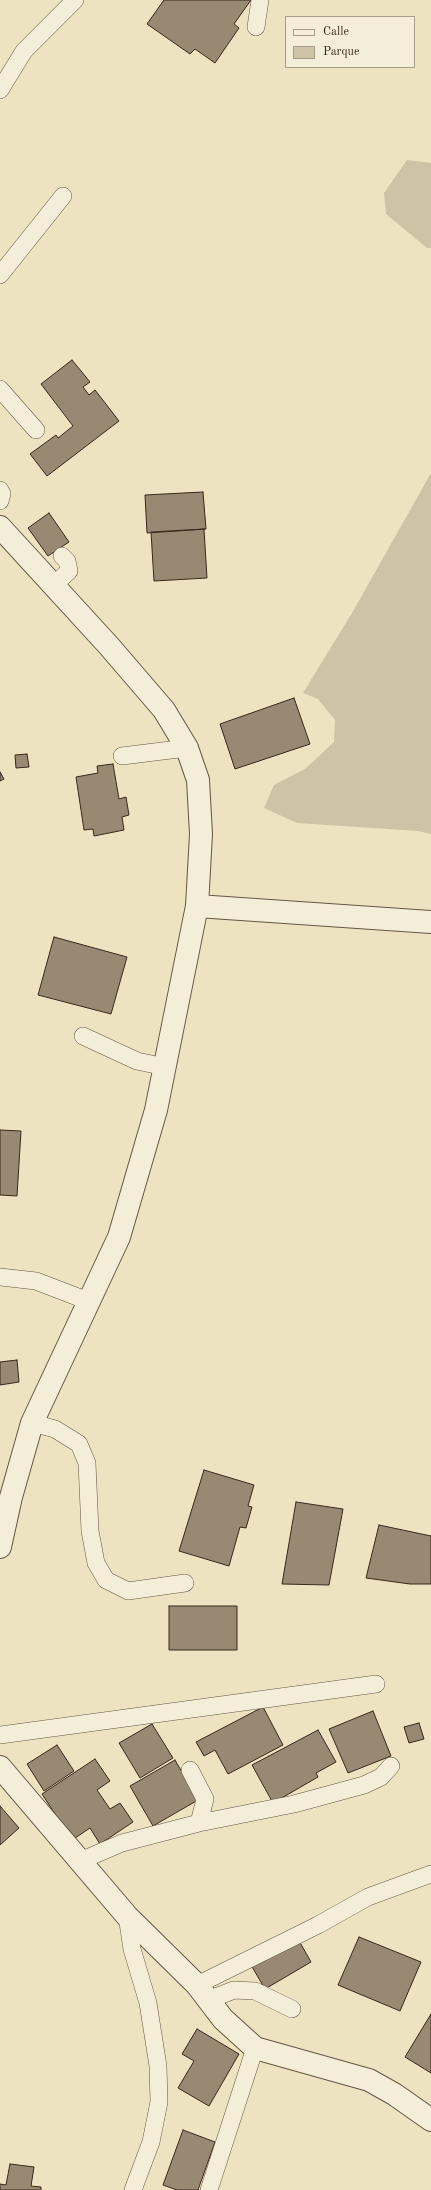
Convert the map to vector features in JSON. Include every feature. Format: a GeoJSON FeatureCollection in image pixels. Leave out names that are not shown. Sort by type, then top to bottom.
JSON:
{"type":"FeatureCollection","features":[{"type":"Feature","properties":{"kind":"street"},"geometry":{"type":"LineString","coordinates":[[0,527],[164,710],[187,748],[198,780],[201,834],[197,906],[156,1110],[119,1236],[32,1423],[10,1497],[0,1547]]}},
{"type":"Feature","properties":{"kind":"street"},"geometry":{"type":"LineString","coordinates":[[197,906],[431,922]]}},
{"type":"Feature","properties":{"kind":"street"},"geometry":{"type":"LineString","coordinates":[[0,1767],[127,1916],[203,1993],[223,2019],[255,2048],[369,2080],[394,2094],[431,2120]]}},
{"type":"Feature","properties":{"kind":"lane"},"geometry":{"type":"LineString","coordinates":[[0,90],[24,52],[75,0]]}},
{"type":"Feature","properties":{"kind":"lane"},"geometry":{"type":"LineString","coordinates":[[256,27],[260,0]]}},
{"type":"Feature","properties":{"kind":"lane"},"geometry":{"type":"LineString","coordinates":[[0,275],[63,196]]}},
{"type":"Feature","properties":{"kind":"lane"},"geometry":{"type":"LineString","coordinates":[[0,389],[36,430]]}},
{"type":"Feature","properties":{"kind":"lane"},"geometry":{"type":"LineString","coordinates":[[0,490],[2,494],[0,501]]}},
{"type":"Feature","properties":{"kind":"lane"},"geometry":{"type":"LineString","coordinates":[[53,586],[69,571],[67,561],[62,556]]}},
{"type":"Feature","properties":{"kind":"lane"},"geometry":{"type":"LineString","coordinates":[[122,756],[187,748]]}},
{"type":"Feature","properties":{"kind":"lane"},"geometry":{"type":"LineString","coordinates":[[83,1036],[137,1061],[165,1067]]}},
{"type":"Feature","properties":{"kind":"lane"},"geometry":{"type":"LineString","coordinates":[[0,1277],[36,1281],[88,1301]]}},
{"type":"Feature","properties":{"kind":"lane"},"geometry":{"type":"LineString","coordinates":[[32,1423],[55,1429],[79,1444],[88,1463],[90,1531],[96,1563],[106,1580],[128,1591],[185,1583]]}},
{"type":"Feature","properties":{"kind":"lane"},"geometry":{"type":"LineString","coordinates":[[0,1735],[376,1684]]}},
{"type":"Feature","properties":{"kind":"lane"},"geometry":{"type":"LineString","coordinates":[[80,1861],[122,1843],[200,1823],[294,1804],[364,1785],[381,1777],[391,1766]]}},
{"type":"Feature","properties":{"kind":"lane"},"geometry":{"type":"LineString","coordinates":[[190,1770],[205,1799],[200,1823]]}},
{"type":"Feature","properties":{"kind":"lane"},"geometry":{"type":"LineString","coordinates":[[203,1993],[368,1897],[431,1874]]}},
{"type":"Feature","properties":{"kind":"lane"},"geometry":{"type":"LineString","coordinates":[[127,1916],[132,1949],[148,2003],[158,2066],[159,2102],[151,2142],[133,2190]]}},
{"type":"Feature","properties":{"kind":"lane"},"geometry":{"type":"LineString","coordinates":[[203,1993],[234,1990],[255,1991],[292,2009]]}},
{"type":"Feature","properties":{"kind":"lane"},"geometry":{"type":"LineString","coordinates":[[208,2190],[255,2048]]}},
{"type":"Feature","properties":{"kind":"green space"},"geometry":{"type":"Polygon","coordinates":[[[407,160],[431,163],[431,248],[427,248],[386,214],[384,193],[407,160]]]}},
{"type":"Feature","properties":{"kind":"green space"},"geometry":{"type":"Polygon","coordinates":[[[431,473],[431,834],[418,831],[297,823],[264,808],[274,785],[305,769],[334,742],[335,720],[318,699],[303,693],[352,613],[431,473]]]}},
{"type":"Feature","properties":{"kind":"building"},"geometry":{"type":"Polygon","coordinates":[[[164,0],[251,0],[234,24],[239,28],[215,63],[195,49],[190,54],[147,24],[164,0]]]}},
{"type":"Feature","properties":{"kind":"building"},"geometry":{"type":"Polygon","coordinates":[[[72,360],[90,382],[83,387],[89,395],[95,390],[119,421],[47,476],[30,454],[56,435],[58,438],[73,426],[41,384],[72,360]]]}},
{"type":"Feature","properties":{"kind":"building"},"geometry":{"type":"Polygon","coordinates":[[[203,492],[206,529],[147,533],[145,495],[203,492]]]}},
{"type":"Feature","properties":{"kind":"building"},"geometry":{"type":"Polygon","coordinates":[[[49,513],[69,542],[48,556],[28,528],[49,513]]]}},
{"type":"Feature","properties":{"kind":"building"},"geometry":{"type":"Polygon","coordinates":[[[204,529],[207,578],[154,581],[151,532],[204,529]]]}},
{"type":"Feature","properties":{"kind":"building"},"geometry":{"type":"Polygon","coordinates":[[[294,698],[310,744],[235,769],[220,724],[294,698]]]}},
{"type":"Feature","properties":{"kind":"building"},"geometry":{"type":"Polygon","coordinates":[[[27,754],[29,767],[16,768],[15,755],[27,754]]]}},
{"type":"Feature","properties":{"kind":"building"},"geometry":{"type":"Polygon","coordinates":[[[113,764],[119,799],[126,797],[129,815],[122,817],[124,830],[94,836],[93,829],[84,830],[76,777],[98,773],[97,766],[113,764]]]}},
{"type":"Feature","properties":{"kind":"building"},"geometry":{"type":"Polygon","coordinates":[[[0,772],[4,779],[0,781],[0,772]]]}},
{"type":"Feature","properties":{"kind":"building"},"geometry":{"type":"Polygon","coordinates":[[[54,937],[127,957],[111,1014],[38,995],[54,937]]]}},
{"type":"Feature","properties":{"kind":"building"},"geometry":{"type":"Polygon","coordinates":[[[0,1130],[21,1131],[17,1196],[0,1195],[0,1130]]]}},
{"type":"Feature","properties":{"kind":"building"},"geometry":{"type":"Polygon","coordinates":[[[17,1360],[19,1382],[0,1385],[0,1362],[17,1360]]]}},
{"type":"Feature","properties":{"kind":"building"},"geometry":{"type":"Polygon","coordinates":[[[204,1470],[254,1485],[248,1506],[252,1507],[246,1528],[240,1527],[229,1566],[179,1551],[204,1470]]]}},
{"type":"Feature","properties":{"kind":"building"},"geometry":{"type":"Polygon","coordinates":[[[296,1502],[343,1509],[329,1585],[282,1584],[296,1502]]]}},
{"type":"Feature","properties":{"kind":"building"},"geometry":{"type":"Polygon","coordinates":[[[379,1525],[431,1536],[431,1584],[410,1584],[366,1578],[379,1525]]]}},
{"type":"Feature","properties":{"kind":"building"},"geometry":{"type":"Polygon","coordinates":[[[169,1606],[237,1606],[237,1650],[169,1650],[169,1606]]]}},
{"type":"Feature","properties":{"kind":"building"},"geometry":{"type":"Polygon","coordinates":[[[263,1707],[283,1745],[228,1774],[215,1750],[204,1756],[196,1742],[263,1707]]]}},
{"type":"Feature","properties":{"kind":"building"},"geometry":{"type":"Polygon","coordinates":[[[373,1711],[391,1756],[348,1773],[329,1729],[373,1711]]]}},
{"type":"Feature","properties":{"kind":"building"},"geometry":{"type":"Polygon","coordinates":[[[419,1723],[424,1739],[409,1743],[404,1727],[419,1723]]]}},
{"type":"Feature","properties":{"kind":"building"},"geometry":{"type":"Polygon","coordinates":[[[152,1724],[173,1758],[140,1778],[119,1743],[152,1724]]]}},
{"type":"Feature","properties":{"kind":"building"},"geometry":{"type":"Polygon","coordinates":[[[318,1730],[336,1762],[316,1773],[318,1777],[273,1803],[252,1765],[318,1730]]]}},
{"type":"Feature","properties":{"kind":"building"},"geometry":{"type":"Polygon","coordinates":[[[57,1745],[74,1771],[44,1791],[27,1764],[57,1745]]]}},
{"type":"Feature","properties":{"kind":"building"},"geometry":{"type":"Polygon","coordinates":[[[95,1759],[110,1781],[97,1790],[110,1809],[120,1803],[133,1822],[100,1844],[90,1828],[72,1840],[42,1794],[95,1759]]]}},
{"type":"Feature","properties":{"kind":"building"},"geometry":{"type":"Polygon","coordinates":[[[175,1760],[198,1800],[153,1826],[130,1786],[175,1760]]]}},
{"type":"Feature","properties":{"kind":"building"},"geometry":{"type":"Polygon","coordinates":[[[0,1806],[19,1828],[0,1845],[0,1806]]]}},
{"type":"Feature","properties":{"kind":"building"},"geometry":{"type":"Polygon","coordinates":[[[359,1937],[421,1962],[400,2011],[338,1985],[359,1937]]]}},
{"type":"Feature","properties":{"kind":"building"},"geometry":{"type":"Polygon","coordinates":[[[298,1939],[311,1962],[265,1989],[251,1965],[298,1939]]]}},
{"type":"Feature","properties":{"kind":"building"},"geometry":{"type":"Polygon","coordinates":[[[431,2014],[431,2073],[405,2057],[431,2014]]]}},
{"type":"Feature","properties":{"kind":"building"},"geometry":{"type":"Polygon","coordinates":[[[197,2029],[239,2054],[209,2106],[178,2088],[194,2061],[182,2054],[197,2029]]]}},
{"type":"Feature","properties":{"kind":"building"},"geometry":{"type":"Polygon","coordinates":[[[183,2130],[215,2142],[198,2190],[177,2190],[163,2185],[183,2130]]]}},
{"type":"Feature","properties":{"kind":"building"},"geometry":{"type":"Polygon","coordinates":[[[10,2164],[34,2167],[31,2186],[41,2187],[41,2190],[0,2190],[0,2184],[6,2185],[10,2164]]]}}]}
